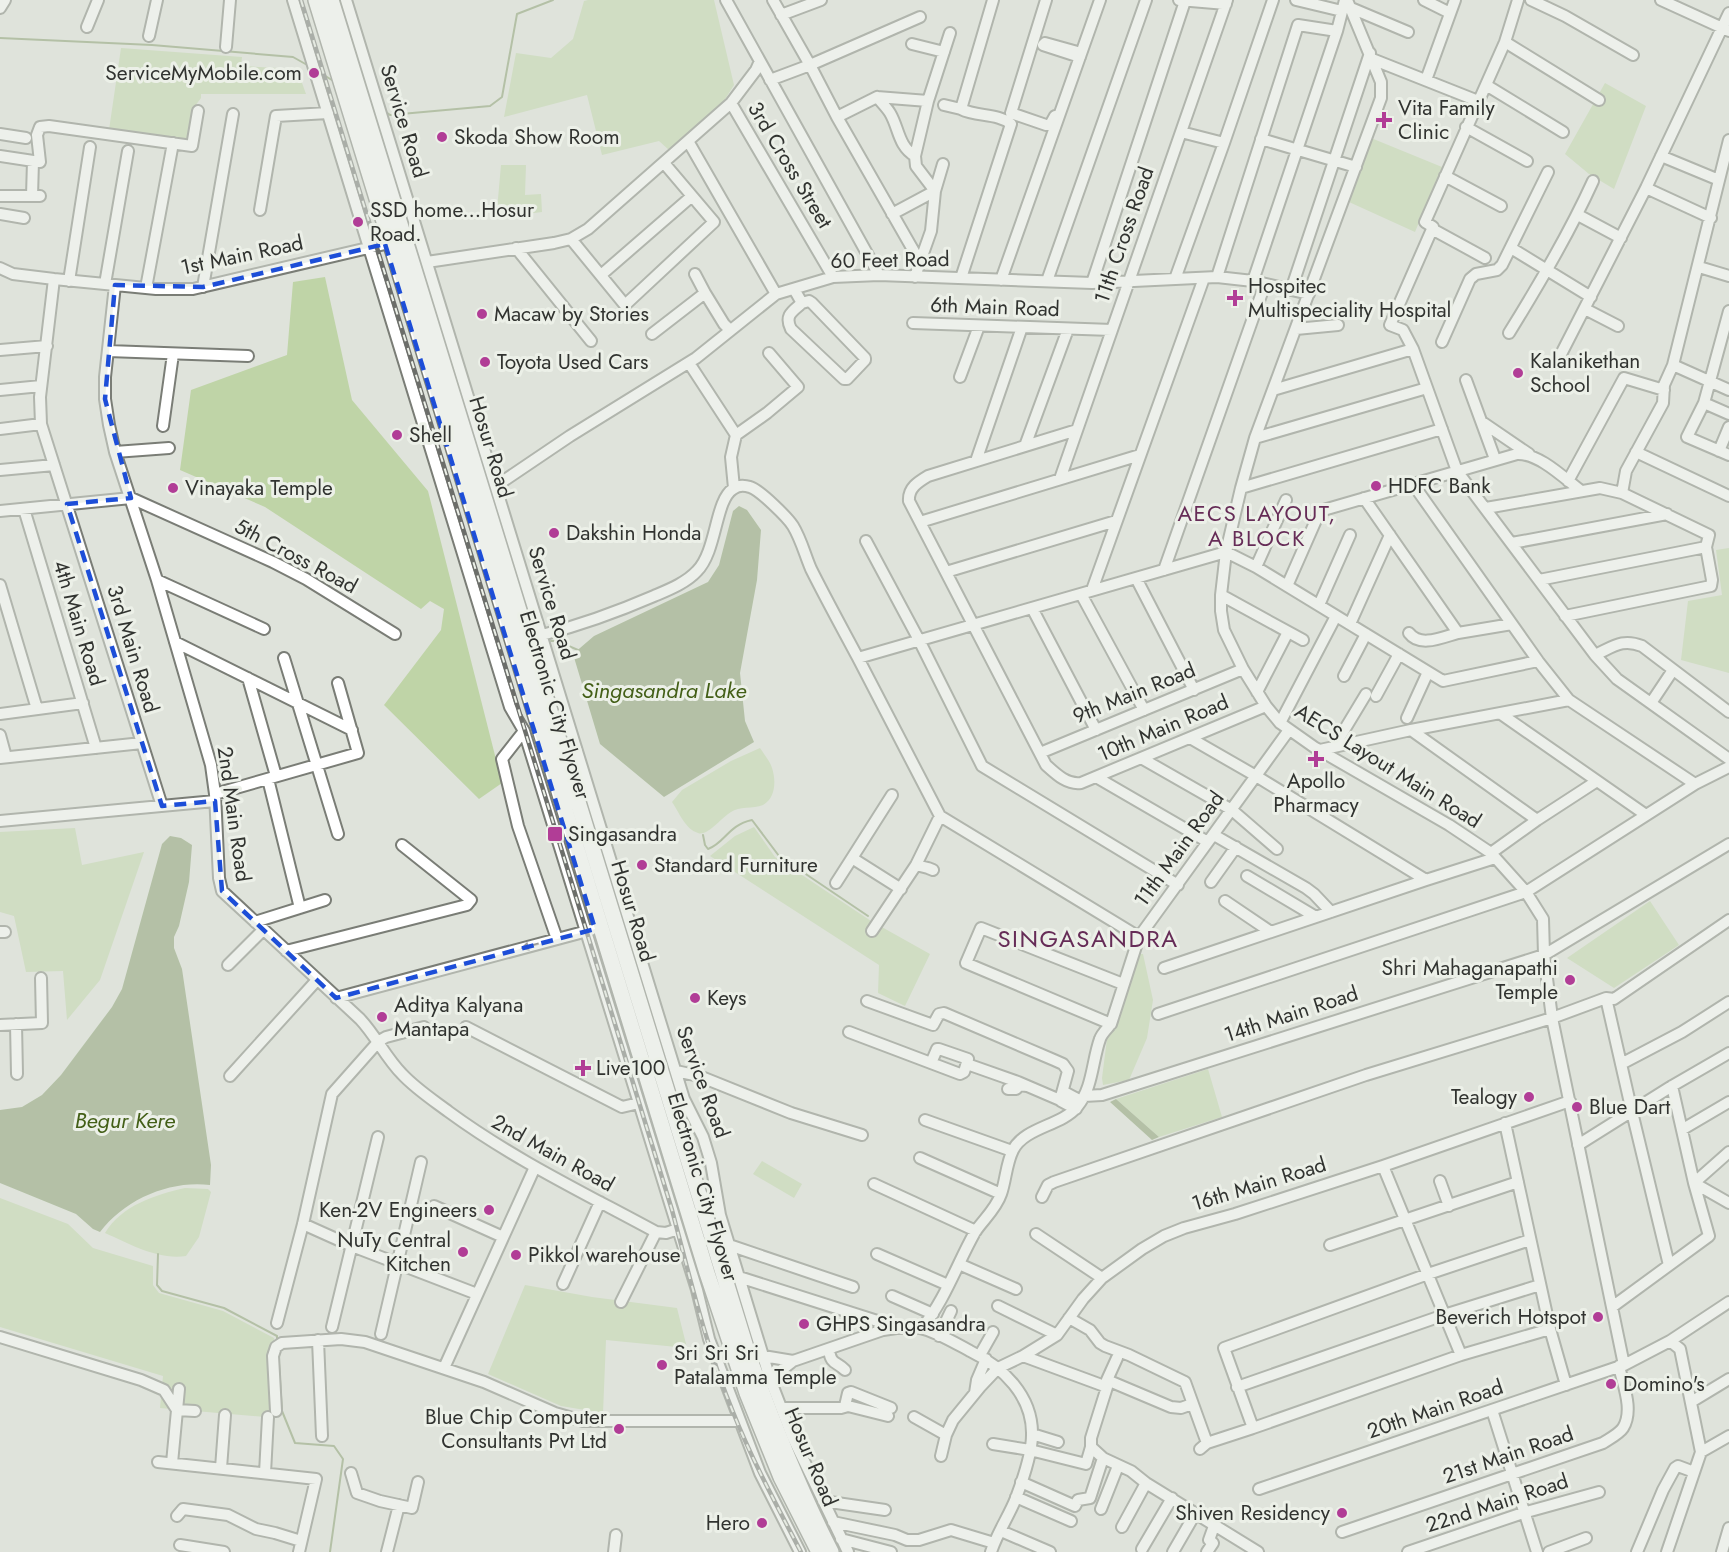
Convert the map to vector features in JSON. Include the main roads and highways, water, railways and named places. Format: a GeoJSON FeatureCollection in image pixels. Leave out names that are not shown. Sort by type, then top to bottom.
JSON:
{"type":"FeatureCollection","features":[{"type":"Feature","properties":{"kind":"highway","name":"Hosur Road"},"geometry":{"type":"LineString","coordinates":[[310,0],[591,930],[727,1357],[760,1449],[808,1552]]}},
{"type":"Feature","properties":{"kind":"highway","name":"Electronic City Flyover"},"geometry":{"type":"LineString","coordinates":[[316,0],[707,1273],[747,1393],[781,1477],[819,1552]]}},
{"type":"Feature","properties":{"kind":"highway","name":"Hosur Road"},"geometry":{"type":"LineString","coordinates":[[329,0],[749,1358],[801,1491],[831,1552]]}},
{"type":"Feature","properties":{"kind":"highway","name":"Electronic City Flyover"},"geometry":{"type":"LineString","coordinates":[[329,0],[738,1338],[774,1440],[796,1493],[826,1552]]}},
{"type":"Feature","properties":{"kind":"water","name":"Singasandra Lake"},"geometry":{"type":"Polygon","coordinates":[[[739,506],[747,510],[761,530],[757,580],[740,673],[745,721],[754,742],[664,797],[600,744],[573,654],[594,636],[708,582],[719,565],[733,511],[739,506]]]}},
{"type":"Feature","properties":{"kind":"water","name":"Begur Kere"},"geometry":{"type":"Polygon","coordinates":[[[170,836],[181,838],[192,845],[189,882],[179,926],[174,937],[174,948],[182,969],[211,1165],[210,1185],[179,1186],[149,1194],[122,1210],[100,1232],[76,1214],[0,1183],[0,1110],[22,1107],[42,1095],[61,1075],[112,1007],[122,989],[162,844],[170,836]]]}},
{"type":"Feature","properties":{"kind":"water"},"geometry":{"type":"Polygon","coordinates":[[[1116,1099],[1159,1137],[1152,1140],[1110,1102],[1116,1099]]]}},
{"type":"Feature","properties":{"kind":"waterway"},"geometry":{"type":"LineString","coordinates":[[386,112],[390,115],[490,106],[502,97],[517,14],[553,0]]}},
{"type":"Feature","properties":{"kind":"waterway"},"geometry":{"type":"LineString","coordinates":[[0,38],[152,45],[293,57],[309,66]]}},
{"type":"Feature","properties":{"kind":"waterway"},"geometry":{"type":"LineString","coordinates":[[319,72],[335,82]]}},
{"type":"Feature","properties":{"kind":"waterway"},"geometry":{"type":"LineString","coordinates":[[551,641],[557,641],[578,650]]}},
{"type":"Feature","properties":{"kind":"waterway"},"geometry":{"type":"LineString","coordinates":[[703,835],[708,849],[719,843],[737,826],[752,820],[779,856],[868,916]]}},
{"type":"Feature","properties":{"kind":"waterway"},"geometry":{"type":"LineString","coordinates":[[158,1254],[157,1285],[162,1291],[224,1308],[277,1336],[277,1339]]}},
{"type":"Feature","properties":{"kind":"waterway"},"geometry":{"type":"LineString","coordinates":[[279,1363],[282,1411],[295,1443],[334,1446],[343,1459],[330,1552]]}},
{"type":"Feature","properties":{"kind":"railway"},"geometry":{"type":"LineString","coordinates":[[301,0],[672,1210],[715,1363],[748,1448],[801,1552]]}},
{"type":"Feature","properties":{"kind":"place","name":"ServiceMyMobile.com"},"geometry":{"type":"Point","coordinates":[314,73]}},
{"type":"Feature","properties":{"kind":"place","name":"Vita Family Clinic"},"geometry":{"type":"Point","coordinates":[1384,120]}},
{"type":"Feature","properties":{"kind":"place","name":"Skoda Show Room"},"geometry":{"type":"Point","coordinates":[442,137]}},
{"type":"Feature","properties":{"kind":"place","name":"SSD home...Hosur Road."},"geometry":{"type":"Point","coordinates":[358,222]}},
{"type":"Feature","properties":{"kind":"place","name":"Hospitec Multispeciality Hospital"},"geometry":{"type":"Point","coordinates":[1235,298]}},
{"type":"Feature","properties":{"kind":"place","name":"Macaw by Stories"},"geometry":{"type":"Point","coordinates":[482,314]}},
{"type":"Feature","properties":{"kind":"place","name":"Toyota Used Cars"},"geometry":{"type":"Point","coordinates":[485,362]}},
{"type":"Feature","properties":{"kind":"place","name":"Kalanikethan School"},"geometry":{"type":"Point","coordinates":[1518,373]}},
{"type":"Feature","properties":{"kind":"place","name":"Shell"},"geometry":{"type":"Point","coordinates":[397,435]}},
{"type":"Feature","properties":{"kind":"place","name":"HDFC Bank"},"geometry":{"type":"Point","coordinates":[1376,486]}},
{"type":"Feature","properties":{"kind":"place","name":"Vinayaka Temple"},"geometry":{"type":"Point","coordinates":[173,488]}},
{"type":"Feature","properties":{"kind":"place","name":"Dakshin Honda"},"geometry":{"type":"Point","coordinates":[554,533]}},
{"type":"Feature","properties":{"kind":"place","name":"Apollo Pharmacy"},"geometry":{"type":"Point","coordinates":[1316,759]}},
{"type":"Feature","properties":{"kind":"place","name":"Singasandra"},"geometry":{"type":"Point","coordinates":[555,834]}},
{"type":"Feature","properties":{"kind":"place","name":"Standard Furniture"},"geometry":{"type":"Point","coordinates":[642,865]}},
{"type":"Feature","properties":{"kind":"place","name":"Shri Mahaganapathi Temple"},"geometry":{"type":"Point","coordinates":[1570,980]}},
{"type":"Feature","properties":{"kind":"place","name":"Keys"},"geometry":{"type":"Point","coordinates":[695,998]}},
{"type":"Feature","properties":{"kind":"place","name":"Aditya Kalyana Mantapa"},"geometry":{"type":"Point","coordinates":[382,1017]}},
{"type":"Feature","properties":{"kind":"place","name":"Live100"},"geometry":{"type":"Point","coordinates":[583,1068]}},
{"type":"Feature","properties":{"kind":"place","name":"Tealogy"},"geometry":{"type":"Point","coordinates":[1529,1097]}},
{"type":"Feature","properties":{"kind":"place","name":"Blue Dart"},"geometry":{"type":"Point","coordinates":[1577,1107]}},
{"type":"Feature","properties":{"kind":"place","name":"Ken-2V Engineers"},"geometry":{"type":"Point","coordinates":[489,1210]}},
{"type":"Feature","properties":{"kind":"place","name":"NuTy Central Kitchen"},"geometry":{"type":"Point","coordinates":[463,1252]}},
{"type":"Feature","properties":{"kind":"place","name":"Pikkol warehouse"},"geometry":{"type":"Point","coordinates":[516,1255]}},
{"type":"Feature","properties":{"kind":"place","name":"Beverich Hotspot"},"geometry":{"type":"Point","coordinates":[1598,1317]}},
{"type":"Feature","properties":{"kind":"place","name":"GHPS Singasandra"},"geometry":{"type":"Point","coordinates":[804,1324]}},
{"type":"Feature","properties":{"kind":"place","name":"Sri Sri Sri Patalamma Temple"},"geometry":{"type":"Point","coordinates":[662,1365]}},
{"type":"Feature","properties":{"kind":"place","name":"Domino's"},"geometry":{"type":"Point","coordinates":[1611,1384]}},
{"type":"Feature","properties":{"kind":"place","name":"Blue Chip Computer Consultants Pvt Ltd"},"geometry":{"type":"Point","coordinates":[619,1429]}},
{"type":"Feature","properties":{"kind":"place","name":"Shiven Residency"},"geometry":{"type":"Point","coordinates":[1342,1513]}},
{"type":"Feature","properties":{"kind":"place","name":"Hero"},"geometry":{"type":"Point","coordinates":[762,1523]}},
{"type":"Feature","properties":{"kind":"district","name":"AECS LAYOUT, A BLOCK"},"geometry":{"type":"Point","coordinates":[1257,526]}},
{"type":"Feature","properties":{"kind":"district","name":"SINGASANDRA"},"geometry":{"type":"Point","coordinates":[1088,939]}}]}
